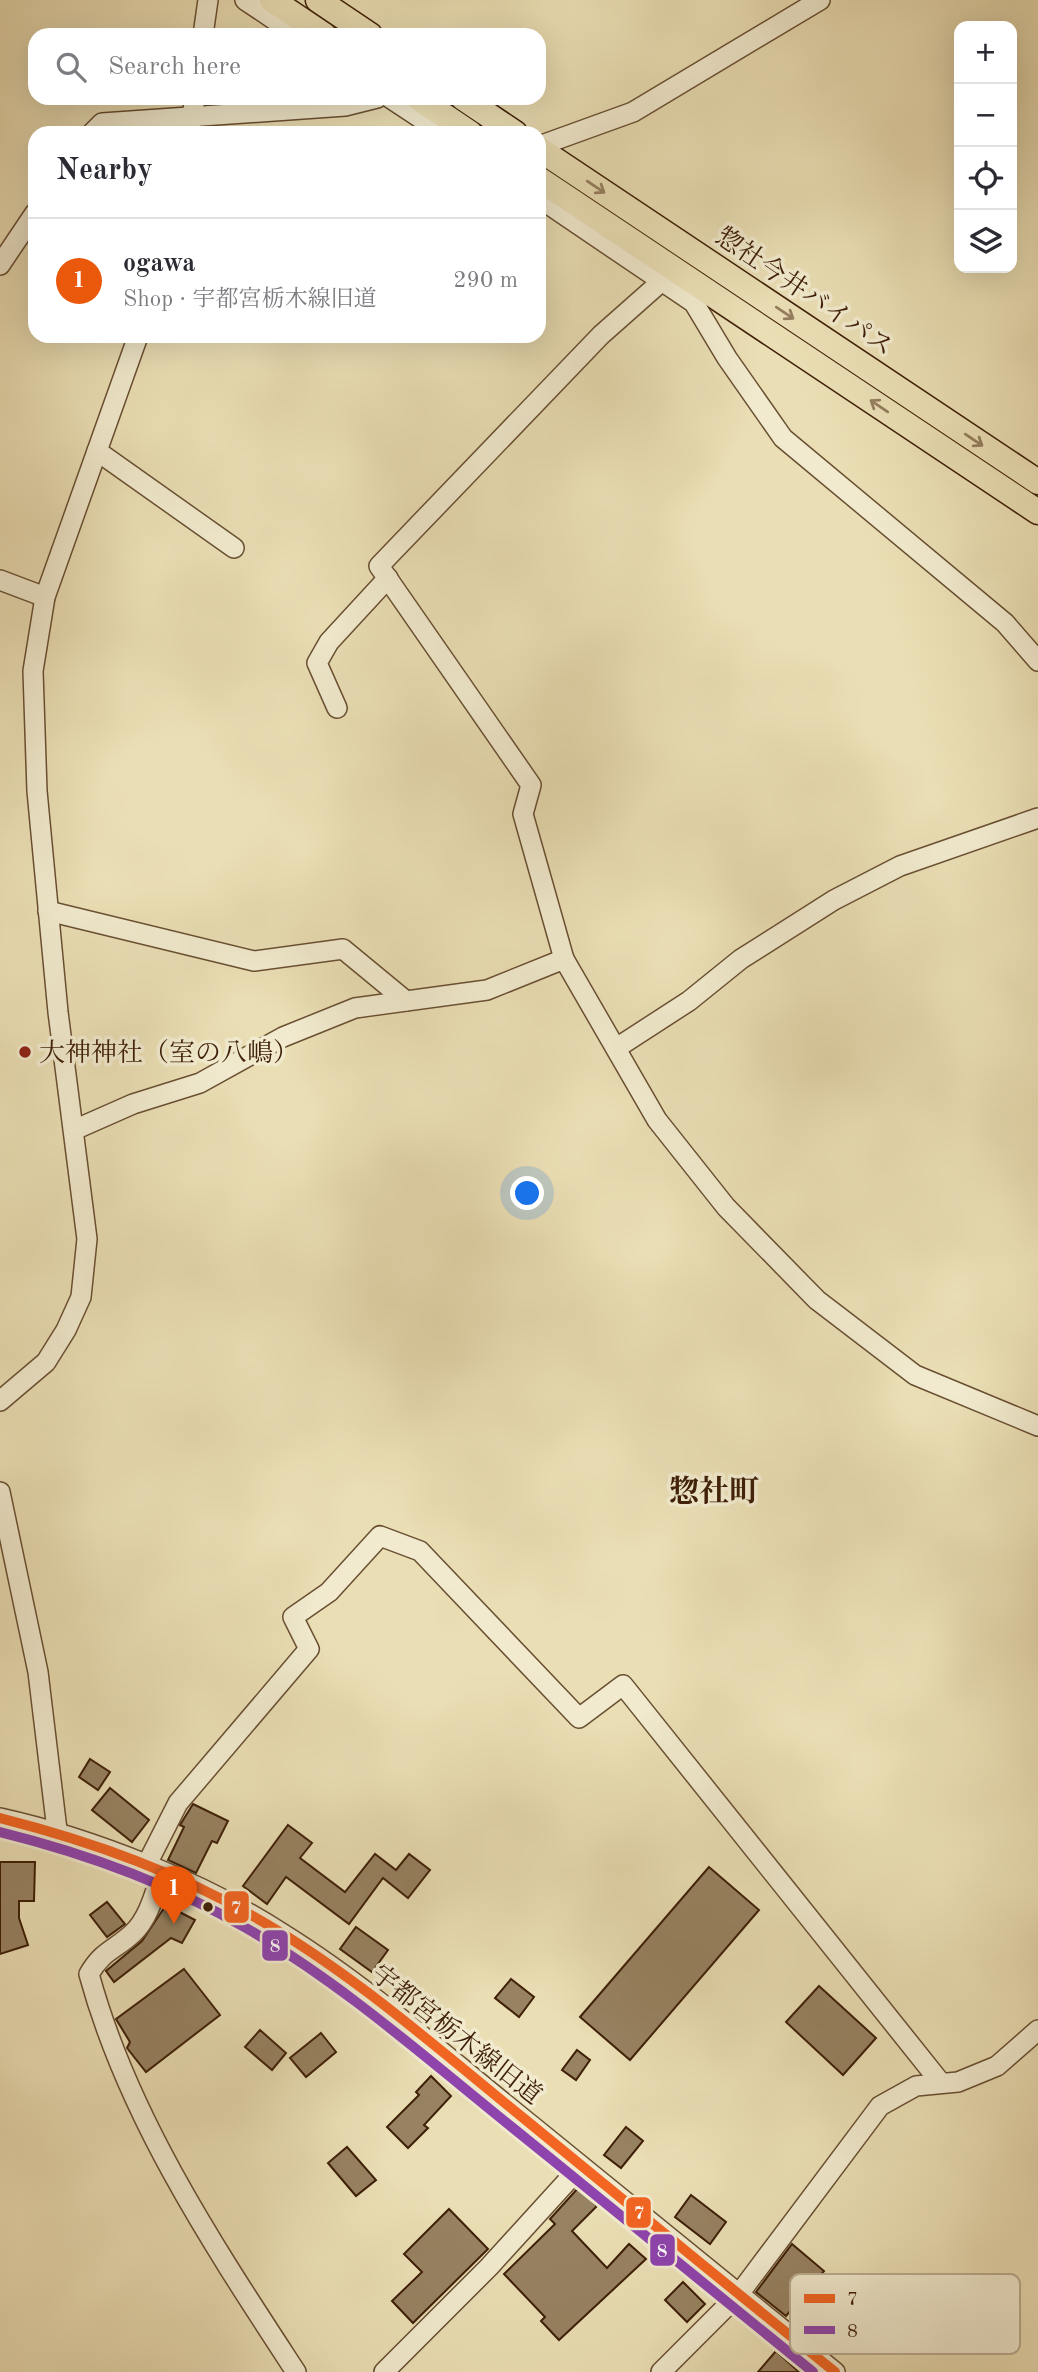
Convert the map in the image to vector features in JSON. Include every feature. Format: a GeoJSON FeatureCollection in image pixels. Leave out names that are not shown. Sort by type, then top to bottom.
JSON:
{"type":"FeatureCollection","features":[{"type":"Feature","properties":{"kind":"main road"},"geometry":{"type":"LineString","coordinates":[[272,0],[314,28]]}},
{"type":"Feature","properties":{"kind":"main road"},"geometry":{"type":"LineString","coordinates":[[317,0],[359,28]]}},
{"type":"Feature","properties":{"kind":"main road"},"geometry":{"type":"LineString","coordinates":[[428,105],[460,126]]}},
{"type":"Feature","properties":{"kind":"main road"},"geometry":{"type":"LineString","coordinates":[[473,105],[505,126]]}},
{"type":"Feature","properties":{"kind":"main road","name":"惣社今井バイパス"},"geometry":{"type":"LineString","coordinates":[[546,153],[1038,482]]}},
{"type":"Feature","properties":{"kind":"main road","name":"惣社今井バイパス"},"geometry":{"type":"LineString","coordinates":[[546,184],[1038,512]]}},
{"type":"Feature","properties":{"kind":"street"},"geometry":{"type":"LineString","coordinates":[[204,28],[208,0]]}},
{"type":"Feature","properties":{"kind":"street"},"geometry":{"type":"LineString","coordinates":[[245,0],[287,28]]}},
{"type":"Feature","properties":{"kind":"street"},"geometry":{"type":"LineString","coordinates":[[546,145],[633,112],[820,0]]}},
{"type":"Feature","properties":{"kind":"street"},"geometry":{"type":"LineString","coordinates":[[98,126],[102,122],[349,105]]}},
{"type":"Feature","properties":{"kind":"street"},"geometry":{"type":"LineString","coordinates":[[401,105],[432,126]]}},
{"type":"Feature","properties":{"kind":"street"},"geometry":{"type":"LineString","coordinates":[[546,203],[694,303],[727,358],[783,438],[1005,623],[1038,661]]}},
{"type":"Feature","properties":{"kind":"street"},"geometry":{"type":"LineString","coordinates":[[0,265],[28,223]]}},
{"type":"Feature","properties":{"kind":"street"},"geometry":{"type":"LineString","coordinates":[[662,281],[601,335],[379,566],[531,785],[523,814],[564,959],[618,1048],[657,1120],[726,1207],[817,1300],[915,1374],[1038,1426]]}},
{"type":"Feature","properties":{"kind":"street"},"geometry":{"type":"LineString","coordinates":[[0,1401],[46,1362],[66,1330],[81,1297],[87,1239],[48,911],[37,791],[32,694],[45,597],[136,343]]}},
{"type":"Feature","properties":{"kind":"street"},"geometry":{"type":"LineString","coordinates":[[97,451],[234,548]]}},
{"type":"Feature","properties":{"kind":"street"},"geometry":{"type":"LineString","coordinates":[[337,708],[317,663],[329,642],[388,578]]}},
{"type":"Feature","properties":{"kind":"street"},"geometry":{"type":"LineString","coordinates":[[0,580],[45,597]]}},
{"type":"Feature","properties":{"kind":"street"},"geometry":{"type":"LineString","coordinates":[[618,1048],[689,1001],[741,959],[834,900],[900,866],[1038,818]]}},
{"type":"Feature","properties":{"kind":"street"},"geometry":{"type":"LineString","coordinates":[[48,911],[254,961],[343,949],[406,1001]]}},
{"type":"Feature","properties":{"kind":"street"},"geometry":{"type":"LineString","coordinates":[[74,1130],[133,1104],[200,1083],[284,1037],[355,1008],[487,990],[564,959]]}},
{"type":"Feature","properties":{"kind":"street"},"geometry":{"type":"LineString","coordinates":[[0,1492],[38,1672],[57,1830]]}},
{"type":"Feature","properties":{"kind":"street"},"geometry":{"type":"LineString","coordinates":[[296,2372],[236,2280],[136,2101],[98,2010],[89,1974],[100,1956],[133,1933],[146,1916],[154,1869],[178,1803],[309,1649],[293,1617],[329,1592],[380,1536],[420,1551],[579,1718],[623,1685],[941,2083]]}},
{"type":"Feature","properties":{"kind":"street","name":"宇都宮栃木線旧道"},"geometry":{"type":"LineString","coordinates":[[0,1818],[57,1830],[154,1869],[284,1934],[398,2017],[790,2335]]}},
{"type":"Feature","properties":{"kind":"street"},"geometry":{"type":"LineString","coordinates":[[661,2372],[739,2294],[880,2106],[916,2086],[958,2082],[998,2066],[1038,2029]]}},
{"type":"Feature","properties":{"kind":"street"},"geometry":{"type":"LineString","coordinates":[[384,2372],[489,2267],[581,2166]]}},
{"type":"Feature","properties":{"kind":"street","name":"宇都宮栃木線旧道"},"geometry":{"type":"LineString","coordinates":[[813,2354],[835,2372]]}},
{"type":"Feature","properties":{"kind":"building"},"geometry":{"type":"Polygon","coordinates":[[[90,1759],[110,1772],[98,1790],[79,1777],[90,1759]]]}},
{"type":"Feature","properties":{"kind":"building"},"geometry":{"type":"Polygon","coordinates":[[[110,1788],[149,1820],[132,1842],[92,1810],[110,1788]]]}},
{"type":"Feature","properties":{"kind":"building"},"geometry":{"type":"Polygon","coordinates":[[[193,1804],[228,1821],[217,1843],[212,1841],[196,1873],[168,1860],[184,1827],[180,1825],[193,1804]]]}},
{"type":"Feature","properties":{"kind":"building"},"geometry":{"type":"Polygon","coordinates":[[[288,1825],[312,1843],[300,1858],[345,1892],[375,1854],[396,1870],[409,1854],[430,1870],[408,1898],[383,1878],[349,1924],[286,1877],[267,1904],[243,1886],[288,1825]]]}},
{"type":"Feature","properties":{"kind":"building"},"geometry":{"type":"Polygon","coordinates":[[[0,1862],[35,1862],[34,1901],[19,1901],[19,1918],[28,1945],[0,1954],[0,1862]]]}},
{"type":"Feature","properties":{"kind":"building"},"geometry":{"type":"Polygon","coordinates":[[[709,1867],[759,1910],[630,2060],[580,2017],[709,1867]]]}},
{"type":"Feature","properties":{"kind":"building"},"geometry":{"type":"Polygon","coordinates":[[[107,1902],[125,1924],[107,1937],[90,1915],[107,1902]]]}},
{"type":"Feature","properties":{"kind":"building"},"geometry":{"type":"Polygon","coordinates":[[[166,1905],[195,1920],[182,1943],[171,1938],[114,1982],[106,1971],[142,1941],[166,1905]]]}},
{"type":"Feature","properties":{"kind":"building"},"geometry":{"type":"Polygon","coordinates":[[[356,1927],[388,1950],[372,1972],[340,1949],[356,1927]]]}},
{"type":"Feature","properties":{"kind":"building"},"geometry":{"type":"Polygon","coordinates":[[[184,1969],[220,2015],[146,2072],[127,2048],[130,2042],[116,2019],[184,1969]]]}},
{"type":"Feature","properties":{"kind":"building"},"geometry":{"type":"Polygon","coordinates":[[[511,1979],[534,1997],[519,2017],[495,1998],[511,1979]]]}},
{"type":"Feature","properties":{"kind":"building"},"geometry":{"type":"Polygon","coordinates":[[[819,1986],[876,2038],[843,2075],[786,2022],[819,1986]]]}},
{"type":"Feature","properties":{"kind":"building"},"geometry":{"type":"Polygon","coordinates":[[[260,2030],[286,2053],[272,2070],[245,2047],[260,2030]]]}},
{"type":"Feature","properties":{"kind":"building"},"geometry":{"type":"Polygon","coordinates":[[[321,2033],[336,2052],[306,2077],[290,2058],[321,2033]]]}},
{"type":"Feature","properties":{"kind":"building"},"geometry":{"type":"Polygon","coordinates":[[[577,2050],[590,2060],[576,2080],[562,2070],[577,2050]]]}},
{"type":"Feature","properties":{"kind":"building"},"geometry":{"type":"Polygon","coordinates":[[[431,2076],[451,2096],[424,2125],[428,2128],[408,2148],[387,2127],[419,2095],[416,2092],[431,2076]]]}},
{"type":"Feature","properties":{"kind":"building"},"geometry":{"type":"Polygon","coordinates":[[[626,2127],[643,2141],[621,2168],[604,2155],[626,2127]]]}},
{"type":"Feature","properties":{"kind":"building"},"geometry":{"type":"Polygon","coordinates":[[[347,2147],[376,2180],[356,2196],[328,2163],[347,2147]]]}},
{"type":"Feature","properties":{"kind":"building"},"geometry":{"type":"Polygon","coordinates":[[[579,2187],[597,2206],[572,2231],[607,2268],[629,2244],[646,2259],[559,2340],[541,2321],[545,2317],[504,2274],[555,2224],[550,2219],[579,2187]]]}},
{"type":"Feature","properties":{"kind":"building"},"geometry":{"type":"Polygon","coordinates":[[[691,2195],[726,2222],[710,2244],[675,2217],[691,2195]]]}},
{"type":"Feature","properties":{"kind":"building"},"geometry":{"type":"Polygon","coordinates":[[[449,2209],[488,2249],[413,2323],[392,2301],[422,2272],[404,2254],[449,2209]]]}},
{"type":"Feature","properties":{"kind":"building"},"geometry":{"type":"Polygon","coordinates":[[[792,2244],[824,2271],[821,2274],[790,2274],[790,2311],[786,2316],[756,2292],[792,2244]]]}},
{"type":"Feature","properties":{"kind":"building"},"geometry":{"type":"Polygon","coordinates":[[[683,2282],[705,2304],[687,2322],[665,2300],[683,2282]]]}},
{"type":"Feature","properties":{"kind":"building"},"geometry":{"type":"Polygon","coordinates":[[[776,2351],[799,2372],[758,2372],[776,2351]]]}},
{"type":"Feature","properties":{"kind":"transit line","name":"7"},"geometry":{"type":"LineString","coordinates":[[0,1818],[97,1846],[160,1870],[221,1899],[288,1937],[359,1986],[427,2039],[790,2335]]}},
{"type":"Feature","properties":{"kind":"transit line","name":"8"},"geometry":{"type":"LineString","coordinates":[[0,1832],[126,1871],[217,1912],[282,1950],[383,2023],[790,2353]]}},
{"type":"Feature","properties":{"kind":"transit line","name":"8"},"geometry":{"type":"LineString","coordinates":[[791,2354],[813,2372]]}},
{"type":"Feature","properties":{"kind":"transit line","name":"7"},"geometry":{"type":"LineString","coordinates":[[813,2354],[835,2372]]}},
{"type":"Feature","properties":{"kind":"place","name":"大神神社（室の八嶋）"},"geometry":{"type":"Point","coordinates":[25,1052]}},
{"type":"Feature","properties":{"kind":"place","name":"ogawa"},"geometry":{"type":"Point","coordinates":[174,1924]}},
{"type":"Feature","properties":{"kind":"district","name":"惣社町"},"geometry":{"type":"Point","coordinates":[714,1491]}}]}
